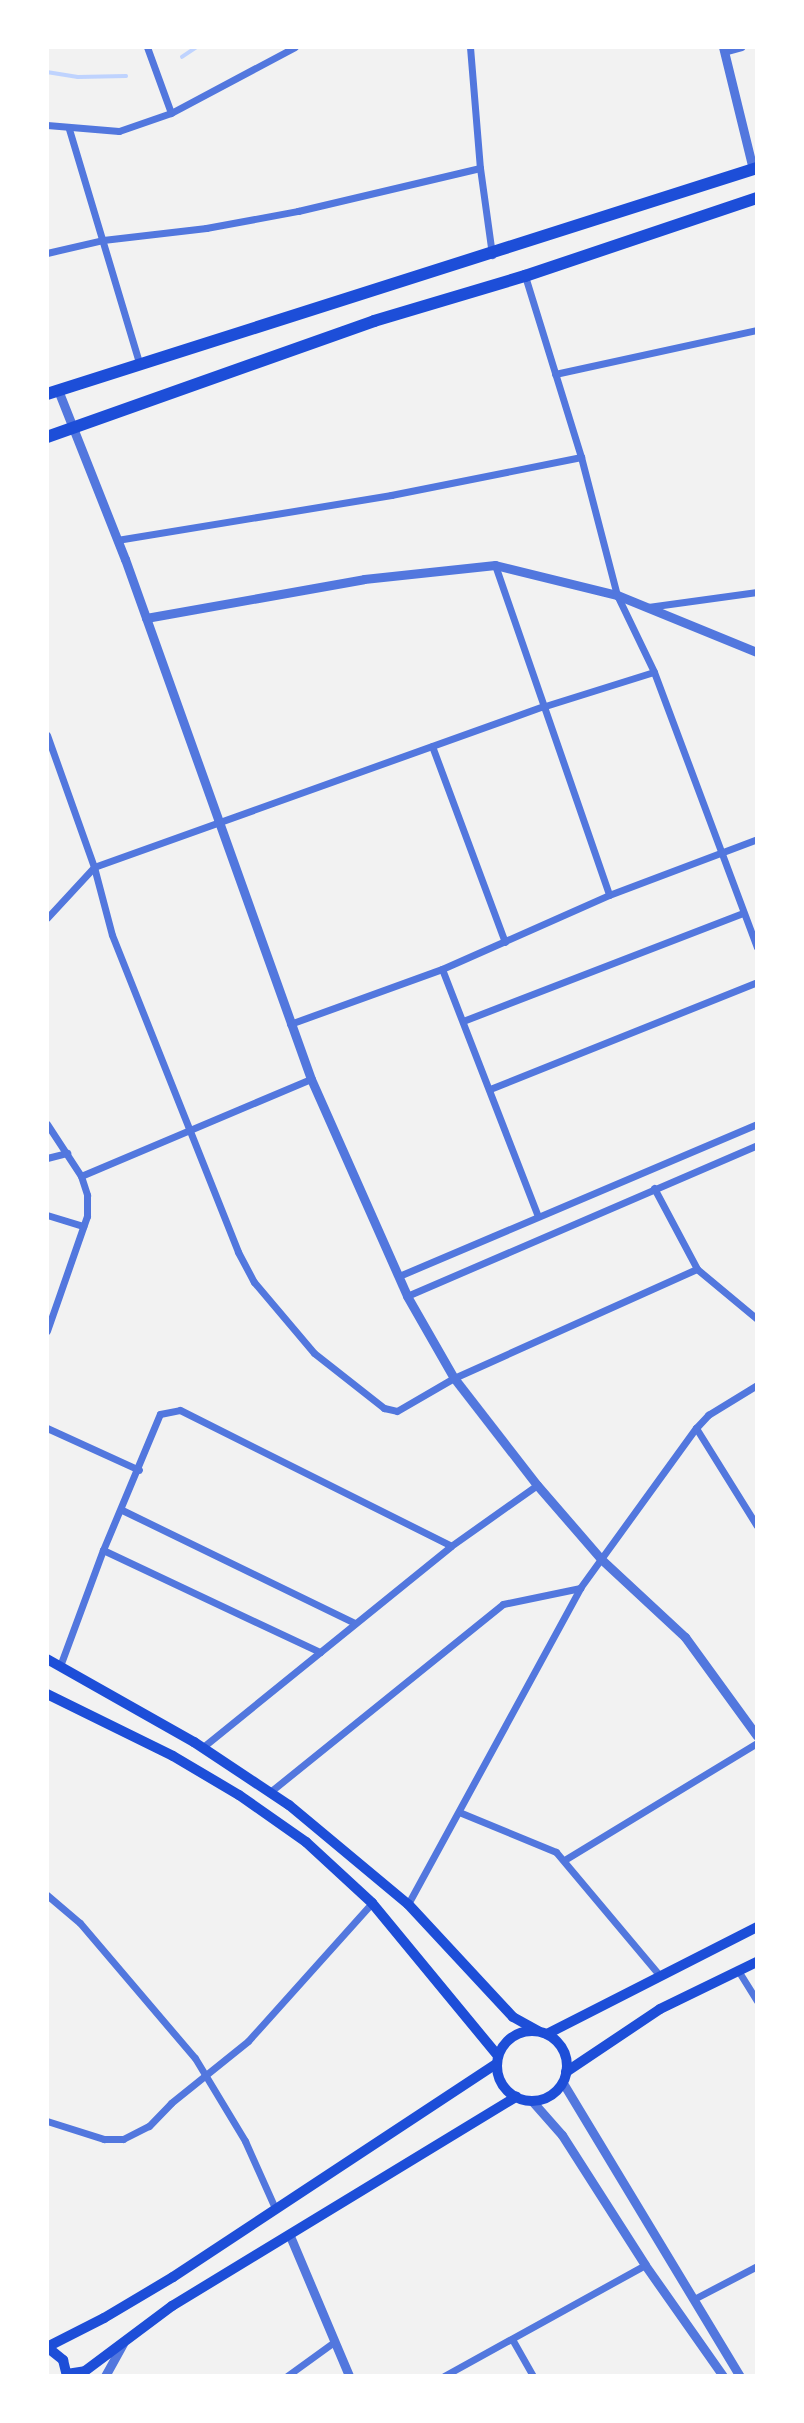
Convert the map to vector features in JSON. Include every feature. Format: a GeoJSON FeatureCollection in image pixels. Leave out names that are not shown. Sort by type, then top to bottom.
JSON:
{"type":"FeatureCollection","features":[{"type":"Feature","properties":{"kind":"highway"},"geometry":{"type":"LineString","coordinates":[[53,392],[492,255],[755,169]]}},
{"type":"Feature","properties":{"kind":"highway"},"geometry":{"type":"LineString","coordinates":[[47,437],[374,321],[757,198]]}},
{"type":"Feature","properties":{"kind":"main road"},"geometry":{"type":"LineString","coordinates":[[47,1659],[202,1747],[270,1792],[408,1904],[513,2017],[542,2033],[563,2050],[564,2077]]}},
{"type":"Feature","properties":{"kind":"main road"},"geometry":{"type":"LineString","coordinates":[[47,1694],[173,1756],[239,1795],[306,1842],[372,1903],[497,2059],[499,2079],[516,2097],[532,2101],[550,2096],[564,2077],[660,2009],[757,1962]]}},
{"type":"Feature","properties":{"kind":"main road"},"geometry":{"type":"LineString","coordinates":[[516,2097],[172,2306],[85,2371],[67,2375],[63,2360],[47,2347],[104,2318],[173,2277],[275,2208],[437,2105],[497,2059],[509,2039],[518,2034],[542,2033],[757,1927]]}},
{"type":"Feature","properties":{"kind":"street"},"geometry":{"type":"LineString","coordinates":[[147,47],[171,113]]}},
{"type":"Feature","properties":{"kind":"street"},"geometry":{"type":"LineString","coordinates":[[47,125],[69,129],[119,131],[171,113],[295,47]]}},
{"type":"Feature","properties":{"kind":"street"},"geometry":{"type":"LineString","coordinates":[[470,47],[480,168],[492,255]]}},
{"type":"Feature","properties":{"kind":"street"},"geometry":{"type":"LineString","coordinates":[[741,47],[724,50],[755,169]]}},
{"type":"Feature","properties":{"kind":"street"},"geometry":{"type":"LineString","coordinates":[[69,129],[140,365]]}},
{"type":"Feature","properties":{"kind":"street"},"geometry":{"type":"LineString","coordinates":[[47,253],[103,240],[206,228],[298,211],[480,168]]}},
{"type":"Feature","properties":{"kind":"street"},"geometry":{"type":"LineString","coordinates":[[524,275],[581,457],[617,595],[654,672],[757,946]]}},
{"type":"Feature","properties":{"kind":"street"},"geometry":{"type":"LineString","coordinates":[[555,374],[757,330]]}},
{"type":"Feature","properties":{"kind":"street"},"geometry":{"type":"LineString","coordinates":[[53,392],[75,427],[311,1079],[407,1296],[454,1378],[537,1485],[601,1559],[685,1636],[757,1736]]}},
{"type":"Feature","properties":{"kind":"street"},"geometry":{"type":"LineString","coordinates":[[117,540],[391,495],[581,457]]}},
{"type":"Feature","properties":{"kind":"street"},"geometry":{"type":"LineString","coordinates":[[146,618],[364,579],[495,565],[617,595],[757,652]]}},
{"type":"Feature","properties":{"kind":"street"},"geometry":{"type":"LineString","coordinates":[[495,565],[541,707],[609,895]]}},
{"type":"Feature","properties":{"kind":"street"},"geometry":{"type":"LineString","coordinates":[[647,608],[757,592]]}},
{"type":"Feature","properties":{"kind":"street"},"geometry":{"type":"LineString","coordinates":[[47,918],[94,867],[541,707],[654,672]]}},
{"type":"Feature","properties":{"kind":"street"},"geometry":{"type":"LineString","coordinates":[[47,735],[94,867],[112,935],[238,1252],[254,1282],[314,1353],[384,1408],[397,1411],[454,1378],[697,1269]]}},
{"type":"Feature","properties":{"kind":"street"},"geometry":{"type":"LineString","coordinates":[[432,746],[505,942]]}},
{"type":"Feature","properties":{"kind":"street"},"geometry":{"type":"LineString","coordinates":[[290,1024],[442,968],[609,895],[757,839]]}},
{"type":"Feature","properties":{"kind":"street"},"geometry":{"type":"LineString","coordinates":[[463,1021],[743,913]]}},
{"type":"Feature","properties":{"kind":"street"},"geometry":{"type":"LineString","coordinates":[[442,968],[538,1216]]}},
{"type":"Feature","properties":{"kind":"street"},"geometry":{"type":"LineString","coordinates":[[490,1088],[757,982]]}},
{"type":"Feature","properties":{"kind":"street"},"geometry":{"type":"LineString","coordinates":[[81,1176],[311,1079]]}},
{"type":"Feature","properties":{"kind":"street"},"geometry":{"type":"LineString","coordinates":[[47,1124],[81,1176],[87,1195],[83,1226],[47,1331]]}},
{"type":"Feature","properties":{"kind":"street"},"geometry":{"type":"LineString","coordinates":[[399,1276],[757,1124]]}},
{"type":"Feature","properties":{"kind":"street"},"geometry":{"type":"LineString","coordinates":[[407,1296],[757,1145]]}},
{"type":"Feature","properties":{"kind":"street"},"geometry":{"type":"LineString","coordinates":[[47,1158],[67,1153]]}},
{"type":"Feature","properties":{"kind":"street"},"geometry":{"type":"LineString","coordinates":[[654,1188],[697,1269],[757,1319]]}},
{"type":"Feature","properties":{"kind":"street"},"geometry":{"type":"LineString","coordinates":[[47,1215],[83,1226]]}},
{"type":"Feature","properties":{"kind":"street"},"geometry":{"type":"LineString","coordinates":[[408,1904],[580,1588],[696,1428],[708,1415],[757,1385]]}},
{"type":"Feature","properties":{"kind":"street"},"geometry":{"type":"LineString","coordinates":[[60,1666],[103,1550],[139,1470],[160,1414],[180,1410],[450,1546]]}},
{"type":"Feature","properties":{"kind":"street"},"geometry":{"type":"LineString","coordinates":[[47,1428],[139,1470]]}},
{"type":"Feature","properties":{"kind":"street"},"geometry":{"type":"LineString","coordinates":[[696,1428],[757,1526]]}},
{"type":"Feature","properties":{"kind":"street"},"geometry":{"type":"LineString","coordinates":[[202,1747],[450,1546],[537,1485]]}},
{"type":"Feature","properties":{"kind":"street"},"geometry":{"type":"LineString","coordinates":[[122,1510],[355,1623]]}},
{"type":"Feature","properties":{"kind":"street"},"geometry":{"type":"LineString","coordinates":[[103,1550],[320,1652]]}},
{"type":"Feature","properties":{"kind":"street"},"geometry":{"type":"LineString","coordinates":[[270,1792],[503,1604],[580,1588]]}},
{"type":"Feature","properties":{"kind":"street"},"geometry":{"type":"LineString","coordinates":[[566,1859],[757,1743]]}},
{"type":"Feature","properties":{"kind":"street"},"geometry":{"type":"LineString","coordinates":[[459,1812],[556,1852],[566,1859],[660,1976]]}},
{"type":"Feature","properties":{"kind":"street"},"geometry":{"type":"LineString","coordinates":[[47,1895],[80,1923],[195,2058],[245,2141],[275,2208]]}},
{"type":"Feature","properties":{"kind":"street"},"geometry":{"type":"LineString","coordinates":[[47,2121],[104,2139],[123,2139],[149,2126],[248,2042],[372,1903]]}},
{"type":"Feature","properties":{"kind":"street"},"geometry":{"type":"LineString","coordinates":[[739,1972],[757,2001]]}},
{"type":"Feature","properties":{"kind":"street"},"geometry":{"type":"LineString","coordinates":[[564,2077],[740,2376]]}},
{"type":"Feature","properties":{"kind":"street"},"geometry":{"type":"LineString","coordinates":[[532,2101],[562,2135],[645,2265],[723,2376]]}},
{"type":"Feature","properties":{"kind":"street"},"geometry":{"type":"LineString","coordinates":[[290,2236],[349,2376]]}},
{"type":"Feature","properties":{"kind":"street"},"geometry":{"type":"LineString","coordinates":[[444,2376],[645,2265]]}},
{"type":"Feature","properties":{"kind":"street"},"geometry":{"type":"LineString","coordinates":[[694,2299],[757,2266]]}},
{"type":"Feature","properties":{"kind":"street"},"geometry":{"type":"LineString","coordinates":[[512,2339],[533,2376]]}},
{"type":"Feature","properties":{"kind":"street"},"geometry":{"type":"LineString","coordinates":[[105,2376],[124,2341]]}},
{"type":"Feature","properties":{"kind":"street"},"geometry":{"type":"LineString","coordinates":[[287,2376],[334,2342]]}},
{"type":"Feature","properties":{"kind":"waterway"},"geometry":{"type":"LineString","coordinates":[[182,57],[197,47]]}},
{"type":"Feature","properties":{"kind":"waterway"},"geometry":{"type":"LineString","coordinates":[[47,72],[78,77],[126,76]]}}]}
